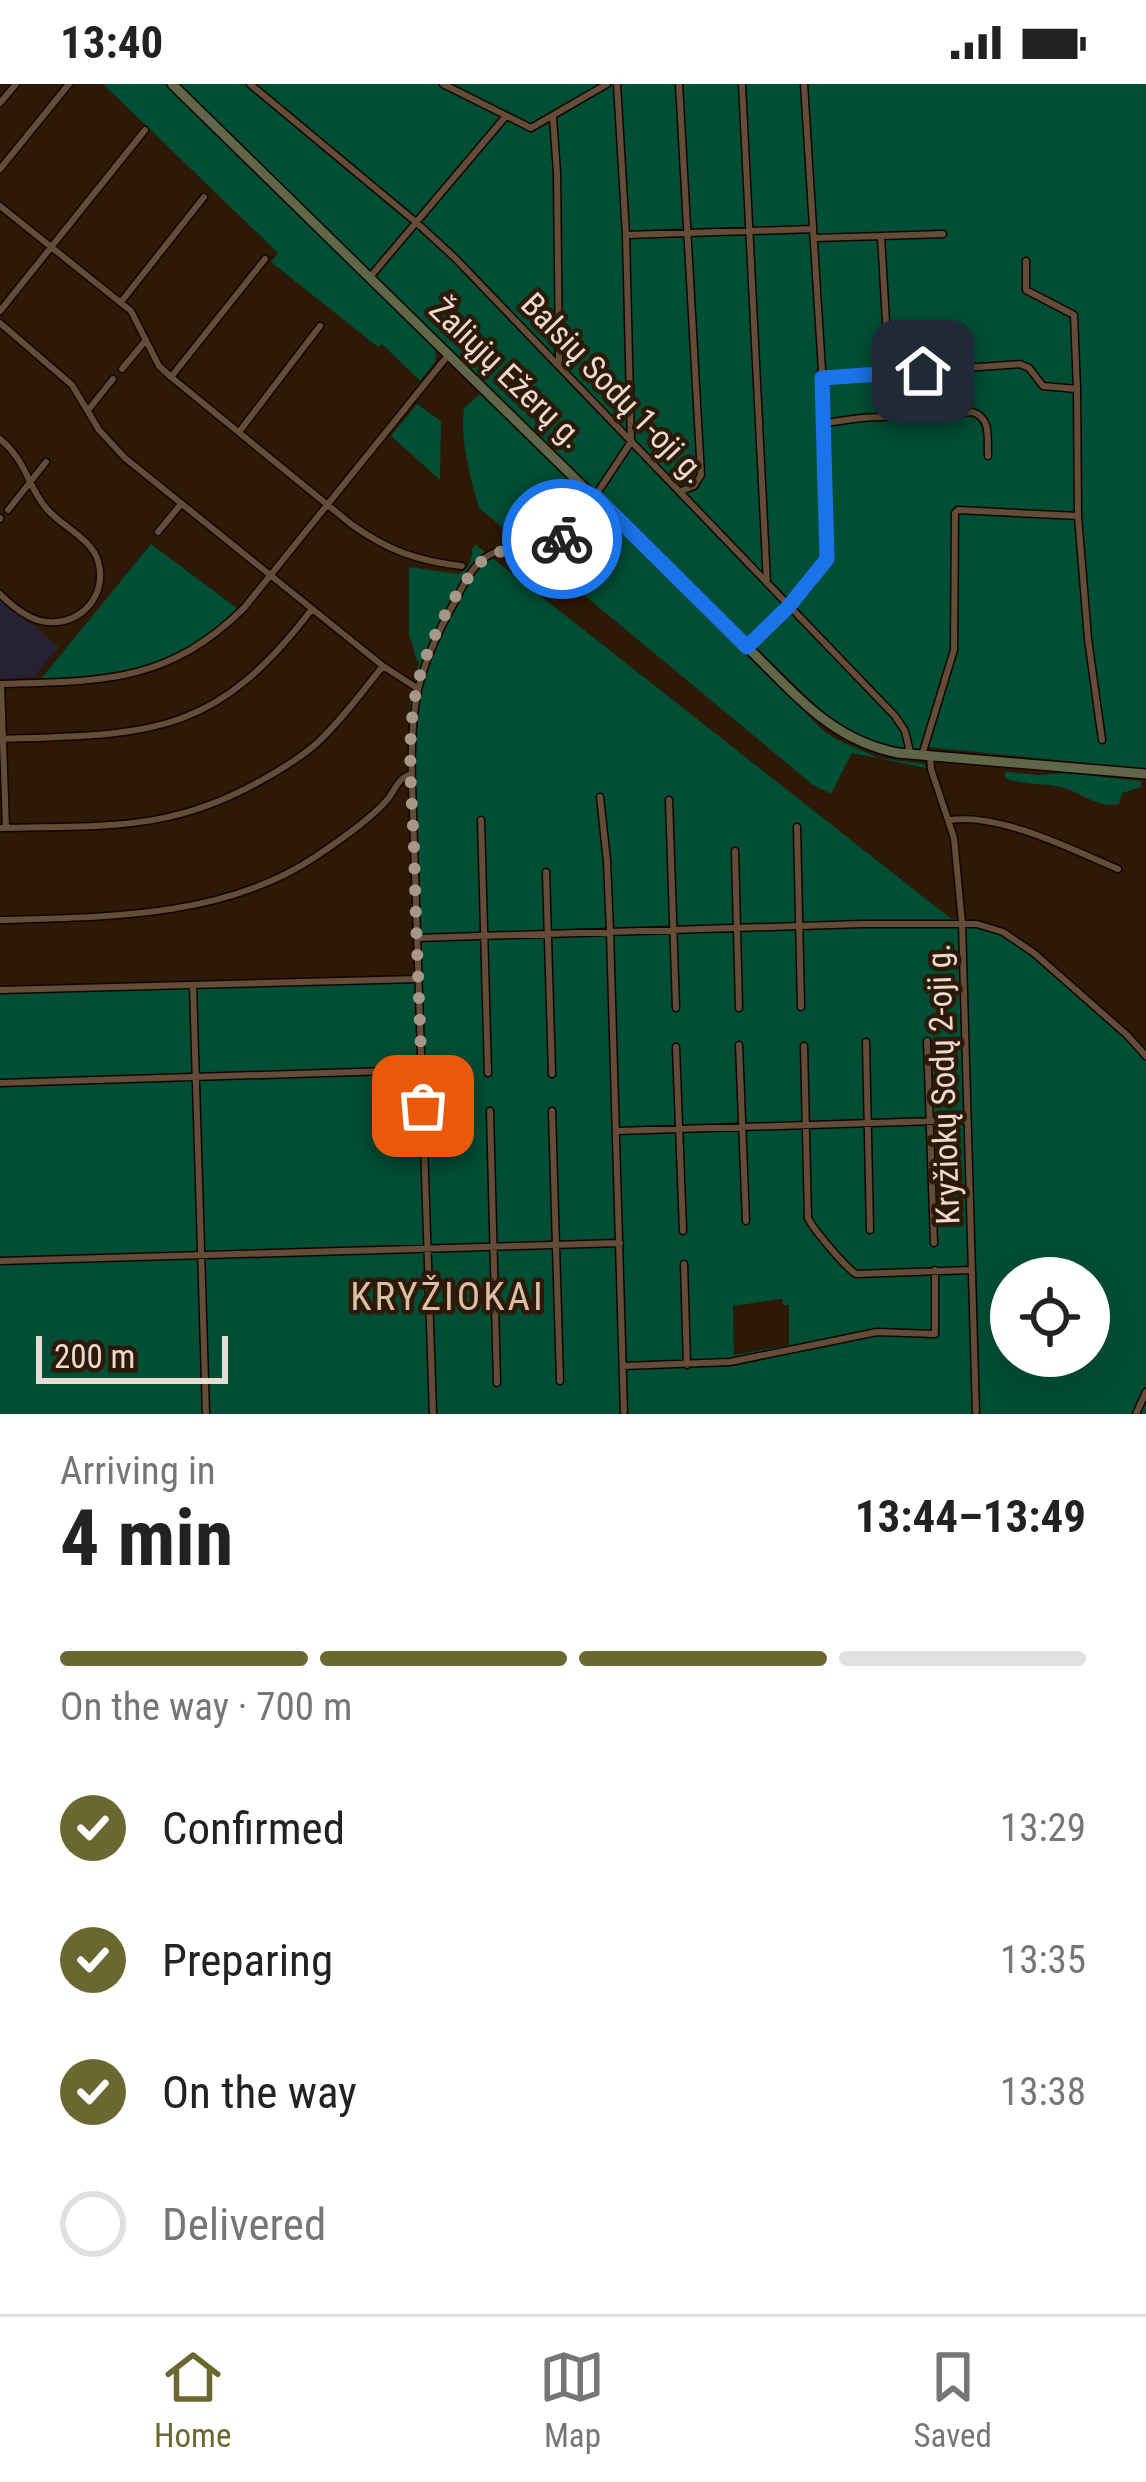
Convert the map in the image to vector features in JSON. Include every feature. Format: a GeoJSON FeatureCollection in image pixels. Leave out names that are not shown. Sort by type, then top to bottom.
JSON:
{"type":"FeatureCollection","features":[{"type":"Feature","properties":{"kind":"main road","name":"Žaliųjų Ežerų g."},"geometry":{"type":"LineString","coordinates":[[172,84],[747,647],[843,735],[868,746],[921,755],[1146,774]]}},
{"type":"Feature","properties":{"kind":"street"},"geometry":{"type":"LineString","coordinates":[[0,104],[16,84]]}},
{"type":"Feature","properties":{"kind":"street"},"geometry":{"type":"LineString","coordinates":[[0,170],[69,84]]}},
{"type":"Feature","properties":{"kind":"street","name":"Balsių Sodų 1-oji g."},"geometry":{"type":"LineString","coordinates":[[250,84],[418,223],[895,716],[921,755]]}},
{"type":"Feature","properties":{"kind":"street"},"geometry":{"type":"LineString","coordinates":[[443,84],[531,128],[608,84]]}},
{"type":"Feature","properties":{"kind":"street"},"geometry":{"type":"LineString","coordinates":[[433,1414],[411,774],[417,688],[433,640],[481,562],[509,548],[562,539],[631,442],[617,84]]}},
{"type":"Feature","properties":{"kind":"street"},"geometry":{"type":"LineString","coordinates":[[679,84],[701,475],[697,484],[681,491]]}},
{"type":"Feature","properties":{"kind":"street"},"geometry":{"type":"LineString","coordinates":[[742,84],[767,583]]}},
{"type":"Feature","properties":{"kind":"street"},"geometry":{"type":"LineString","coordinates":[[747,647],[827,559],[822,378],[803,84]]}},
{"type":"Feature","properties":{"kind":"street"},"geometry":{"type":"LineString","coordinates":[[370,277],[506,116]]}},
{"type":"Feature","properties":{"kind":"street"},"geometry":{"type":"LineString","coordinates":[[553,117],[559,365]]}},
{"type":"Feature","properties":{"kind":"street"},"geometry":{"type":"LineString","coordinates":[[0,311],[145,130]]}},
{"type":"Feature","properties":{"kind":"street"},"geometry":{"type":"LineString","coordinates":[[121,302],[204,197]]}},
{"type":"Feature","properties":{"kind":"street"},"geometry":{"type":"LineString","coordinates":[[0,206],[131,311],[159,366],[171,377],[328,505],[387,548],[462,566]]}},
{"type":"Feature","properties":{"kind":"street"},"geometry":{"type":"LineString","coordinates":[[626,235],[751,231],[943,234]]}},
{"type":"Feature","properties":{"kind":"street"},"geometry":{"type":"LineString","coordinates":[[881,236],[890,373]]}},
{"type":"Feature","properties":{"kind":"street"},"geometry":{"type":"LineString","coordinates":[[171,377],[265,259]]}},
{"type":"Feature","properties":{"kind":"street"},"geometry":{"type":"LineString","coordinates":[[1026,261],[1026,290],[1074,315],[1078,516],[1102,740]]}},
{"type":"Feature","properties":{"kind":"street"},"geometry":{"type":"LineString","coordinates":[[0,323],[64,376],[110,444],[311,609],[417,688]]}},
{"type":"Feature","properties":{"kind":"street"},"geometry":{"type":"LineString","coordinates":[[239,432],[320,326]]}},
{"type":"Feature","properties":{"kind":"street"},"geometry":{"type":"LineString","coordinates":[[122,369],[146,340]]}},
{"type":"Feature","properties":{"kind":"street"},"geometry":{"type":"LineString","coordinates":[[383,666],[314,746],[213,805],[135,824],[3,828],[1,684],[97,680],[158,667],[220,629],[271,576],[449,354]]}},
{"type":"Feature","properties":{"kind":"street"},"geometry":{"type":"LineString","coordinates":[[822,378],[1020,364],[1043,386],[1078,389]]}},
{"type":"Feature","properties":{"kind":"street"},"geometry":{"type":"LineString","coordinates":[[88,410],[113,379]]}},
{"type":"Feature","properties":{"kind":"street"},"geometry":{"type":"LineString","coordinates":[[824,424],[974,412],[986,422],[988,456]]}},
{"type":"Feature","properties":{"kind":"street"},"geometry":{"type":"LineString","coordinates":[[0,439],[18,455],[49,512],[96,555],[101,583],[82,613],[55,622],[36,620],[0,594]]}},
{"type":"Feature","properties":{"kind":"street"},"geometry":{"type":"LineString","coordinates":[[8,509],[46,462]]}},
{"type":"Feature","properties":{"kind":"street"},"geometry":{"type":"LineString","coordinates":[[158,532],[181,504]]}},
{"type":"Feature","properties":{"kind":"street"},"geometry":{"type":"LineString","coordinates":[[921,755],[954,650],[955,513],[1078,516]]}},
{"type":"Feature","properties":{"kind":"street"},"geometry":{"type":"LineString","coordinates":[[1,739],[121,733],[192,716],[240,687],[311,609]]}},
{"type":"Feature","properties":{"kind":"street","name":"Kryžiokų Sodų 2-oji g."},"geometry":{"type":"LineString","coordinates":[[921,755],[932,769],[950,820],[957,858],[976,1414]]}},
{"type":"Feature","properties":{"kind":"street"},"geometry":{"type":"LineString","coordinates":[[0,920],[137,914],[199,904],[251,888],[317,856],[383,805],[402,777],[411,774]]}},
{"type":"Feature","properties":{"kind":"street"},"geometry":{"type":"LineString","coordinates":[[600,797],[608,861],[624,1414]]}},
{"type":"Feature","properties":{"kind":"street"},"geometry":{"type":"LineString","coordinates":[[669,800],[676,1008]]}},
{"type":"Feature","properties":{"kind":"street"},"geometry":{"type":"LineString","coordinates":[[481,820],[488,1073]]}},
{"type":"Feature","properties":{"kind":"street"},"geometry":{"type":"LineString","coordinates":[[950,820],[999,823],[1118,868]]}},
{"type":"Feature","properties":{"kind":"street"},"geometry":{"type":"LineString","coordinates":[[797,827],[801,1007]]}},
{"type":"Feature","properties":{"kind":"street"},"geometry":{"type":"LineString","coordinates":[[735,851],[740,1008]]}},
{"type":"Feature","properties":{"kind":"street"},"geometry":{"type":"LineString","coordinates":[[546,872],[552,1074]]}},
{"type":"Feature","properties":{"kind":"street"},"geometry":{"type":"LineString","coordinates":[[417,938],[977,924],[1003,932],[1034,953],[1146,1056]]}},
{"type":"Feature","properties":{"kind":"street"},"geometry":{"type":"LineString","coordinates":[[0,990],[418,980]]}},
{"type":"Feature","properties":{"kind":"street"},"geometry":{"type":"LineString","coordinates":[[193,986],[206,1414]]}},
{"type":"Feature","properties":{"kind":"street"},"geometry":{"type":"LineString","coordinates":[[927,1041],[934,1243]]}},
{"type":"Feature","properties":{"kind":"street"},"geometry":{"type":"LineString","coordinates":[[866,1042],[870,1230]]}},
{"type":"Feature","properties":{"kind":"street"},"geometry":{"type":"LineString","coordinates":[[739,1045],[746,1221]]}},
{"type":"Feature","properties":{"kind":"street"},"geometry":{"type":"LineString","coordinates":[[804,1046],[809,1222],[856,1274],[973,1270]]}},
{"type":"Feature","properties":{"kind":"street"},"geometry":{"type":"LineString","coordinates":[[676,1047],[682,1231]]}},
{"type":"Feature","properties":{"kind":"street"},"geometry":{"type":"LineString","coordinates":[[0,1082],[422,1070]]}},
{"type":"Feature","properties":{"kind":"street"},"geometry":{"type":"LineString","coordinates":[[490,1111],[497,1383]]}},
{"type":"Feature","properties":{"kind":"street"},"geometry":{"type":"LineString","coordinates":[[552,1111],[560,1381]]}},
{"type":"Feature","properties":{"kind":"street"},"geometry":{"type":"LineString","coordinates":[[616,1130],[968,1120]]}},
{"type":"Feature","properties":{"kind":"street"},"geometry":{"type":"LineString","coordinates":[[0,1261],[620,1244]]}},
{"type":"Feature","properties":{"kind":"street"},"geometry":{"type":"LineString","coordinates":[[684,1264],[687,1365]]}},
{"type":"Feature","properties":{"kind":"street"},"geometry":{"type":"LineString","coordinates":[[623,1366],[730,1362],[886,1331],[935,1334],[935,1270]]}},
{"type":"Feature","properties":{"kind":"street"},"geometry":{"type":"LineString","coordinates":[[1136,1414],[1146,1392]]}},
{"type":"Feature","properties":{"kind":"shaded area"},"geometry":{"type":"Polygon","coordinates":[[[0,597],[59,647],[34,677],[0,679],[0,597]]]}},
{"type":"Feature","properties":{"kind":"green space"},"geometry":{"type":"Polygon","coordinates":[[[103,84],[166,84],[435,346],[436,361],[420,381],[382,344],[378,347],[271,262],[278,253],[103,84]]]}},
{"type":"Feature","properties":{"kind":"green space"},"geometry":{"type":"Polygon","coordinates":[[[177,84],[1146,84],[1146,769],[927,747],[894,748],[841,730],[177,84]]]}},
{"type":"Feature","properties":{"kind":"green space"},"geometry":{"type":"Polygon","coordinates":[[[480,394],[825,732],[879,758],[926,768],[852,753],[831,794],[813,785],[479,508],[463,421],[464,408],[480,394]]]}},
{"type":"Feature","properties":{"kind":"green space"},"geometry":{"type":"Polygon","coordinates":[[[417,404],[441,421],[440,480],[391,436],[417,404]]]}},
{"type":"Feature","properties":{"kind":"green space"},"geometry":{"type":"Polygon","coordinates":[[[151,544],[238,609],[192,645],[147,665],[41,679],[151,544]]]}},
{"type":"Feature","properties":{"kind":"green space"},"geometry":{"type":"Polygon","coordinates":[[[476,545],[950,918],[993,924],[1025,943],[1146,1048],[1146,1385],[1139,1405],[1146,1406],[1146,1414],[0,1414],[0,992],[421,976],[417,725],[408,723],[419,663],[409,637],[409,567],[458,574],[469,564],[476,545]],[[782,1299],[733,1306],[734,1355],[789,1345],[789,1305],[783,1305],[782,1299]]]}},
{"type":"Feature","properties":{"kind":"green space"},"geometry":{"type":"Polygon","coordinates":[[[1006,772],[1141,781],[1141,787],[1122,793],[1119,804],[1105,804],[1064,788],[1007,779],[1006,772]]]}},
{"type":"Feature","properties":{"kind":"way so far"},"geometry":{"type":"LineString","coordinates":[[423,1106],[411,774],[412,716],[419,678],[443,621],[473,570],[487,556],[562,539]]}},
{"type":"Feature","properties":{"kind":"district","name":"KRYŽIOKAI"},"geometry":{"type":"Point","coordinates":[448,1297]}},
{"type":"Feature","properties":{"kind":"route"},"geometry":{"type":"LineString","coordinates":[[562,539],[595,496],[747,647],[814,579],[827,559],[822,378],[923,371]]}}]}
